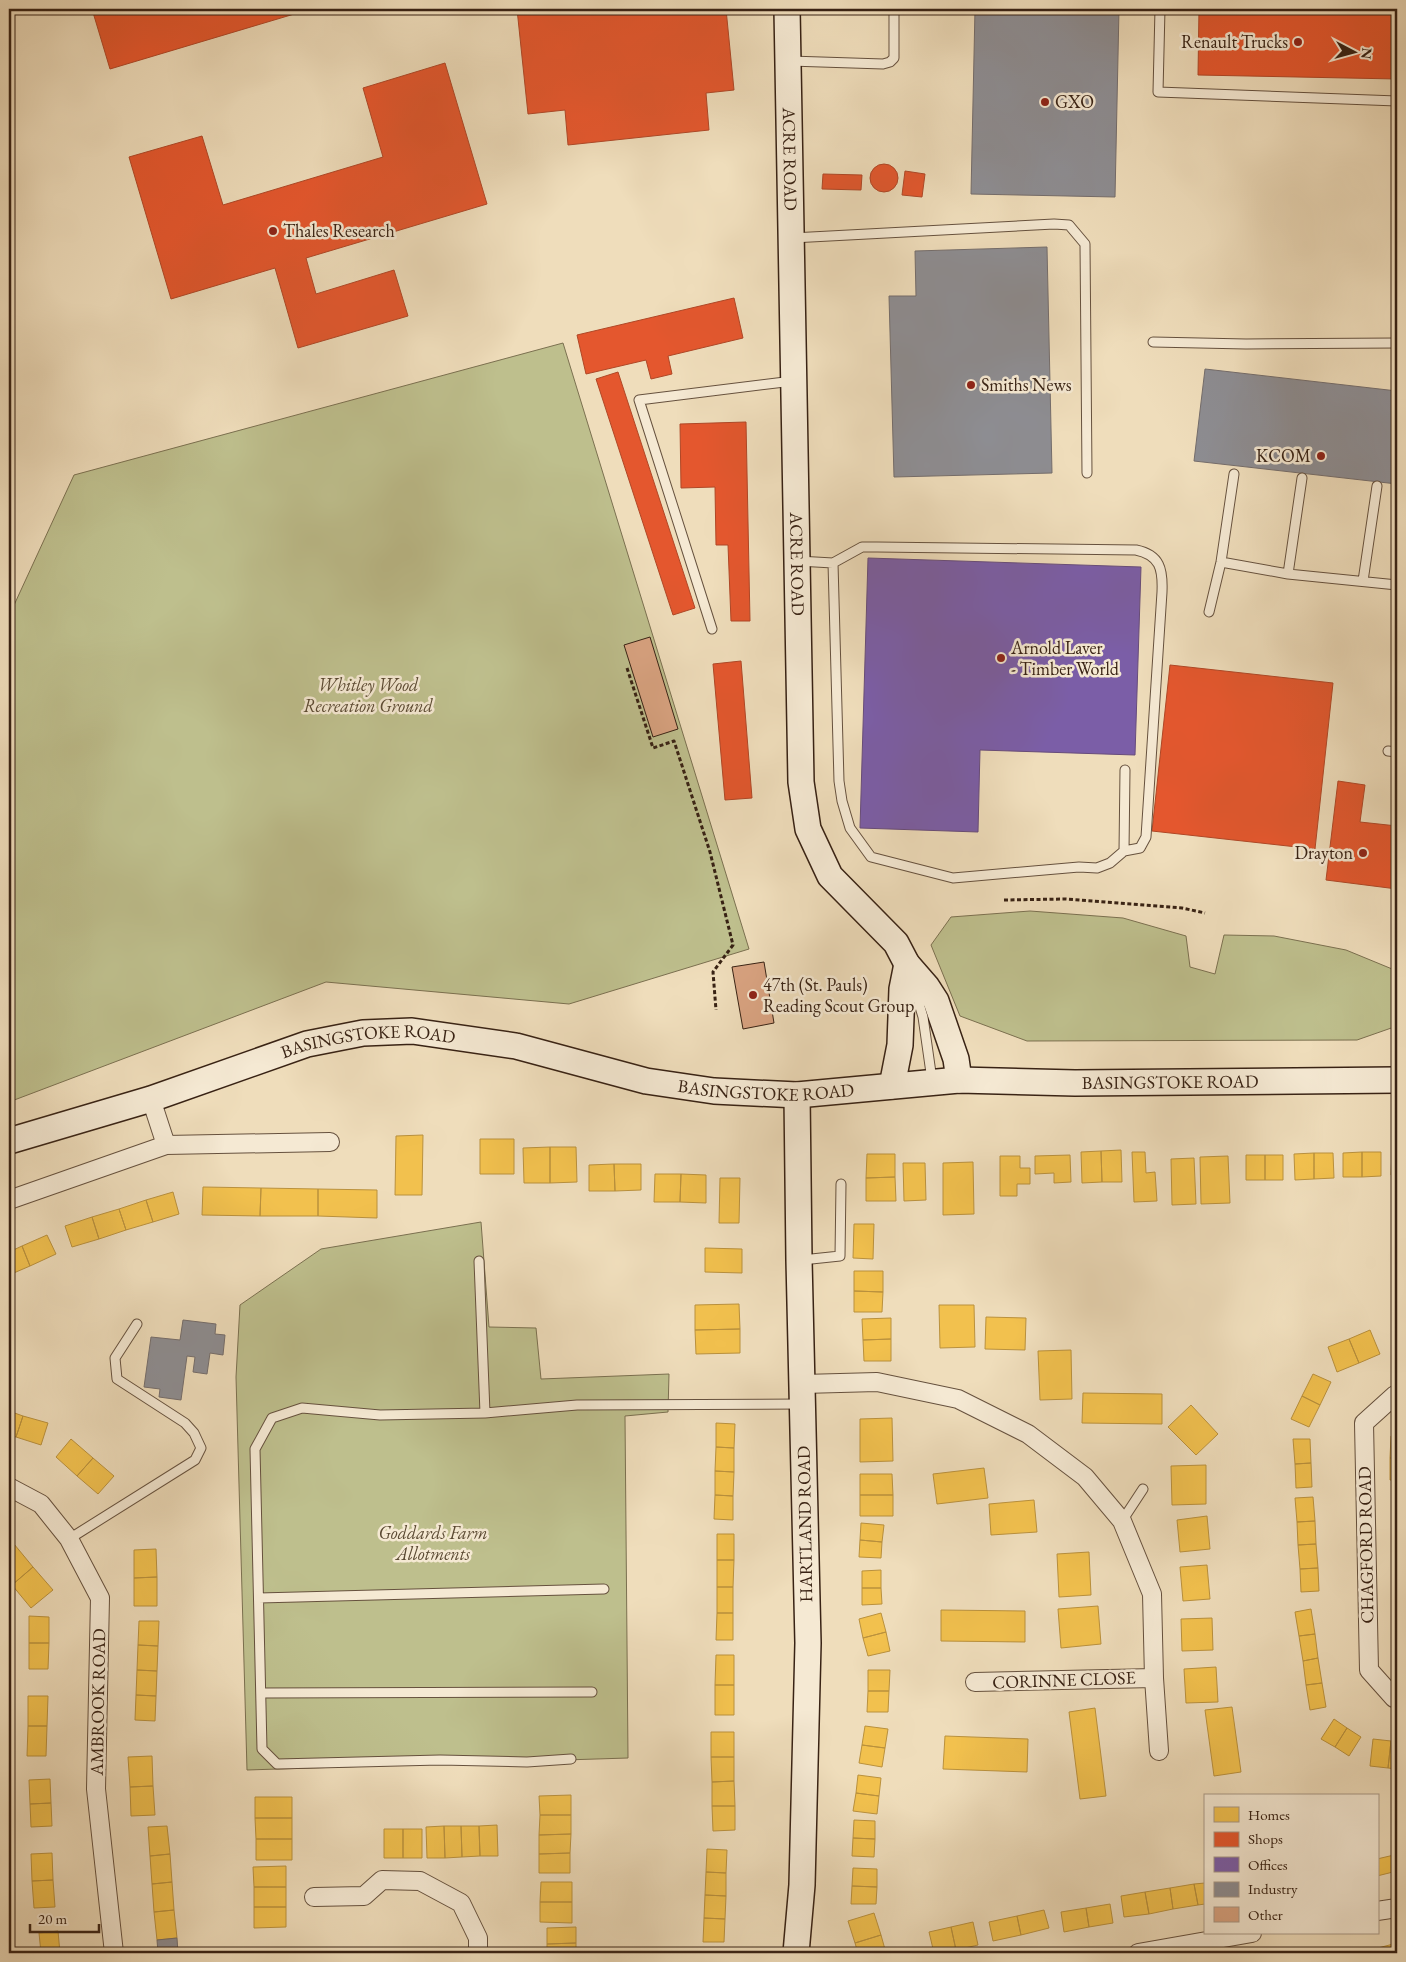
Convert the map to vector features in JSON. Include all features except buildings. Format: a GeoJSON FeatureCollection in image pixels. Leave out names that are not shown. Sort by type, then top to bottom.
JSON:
{"type":"FeatureCollection","features":[{"type":"Feature","properties":{"kind":"street","name":"ACRE ROAD"},"geometry":{"type":"LineString","coordinates":[[787,9],[801,782],[808,829],[830,876],[896,943],[907,964]]}},
{"type":"Feature","properties":{"kind":"street"},"geometry":{"type":"LineString","coordinates":[[907,964],[927,987],[941,1012],[956,1059],[959,1080]]}},
{"type":"Feature","properties":{"kind":"street"},"geometry":{"type":"LineString","coordinates":[[892,1086],[900,1044],[902,989],[907,964]]}},
{"type":"Feature","properties":{"kind":"street","name":"BASINGSTOKE ROAD"},"geometry":{"type":"LineString","coordinates":[[9,1141],[151,1099],[307,1044],[362,1033],[412,1031],[516,1046],[646,1081],[714,1091],[798,1095],[959,1080],[1075,1083],[1397,1080]]}},
{"type":"Feature","properties":{"kind":"street","name":"HARTLAND ROAD"},"geometry":{"type":"LineString","coordinates":[[796,1953],[802,1885],[808,1642],[799,1260],[798,1095]]}},
{"type":"Feature","properties":{"kind":"street"},"geometry":{"type":"LineString","coordinates":[[151,1099],[166,1145]]}},
{"type":"Feature","properties":{"kind":"street"},"geometry":{"type":"LineString","coordinates":[[9,1200],[166,1145],[330,1142]]}},
{"type":"Feature","properties":{"kind":"street","name":"CORINNE CLOSE"},"geometry":{"type":"LineString","coordinates":[[802,1394],[877,1382],[958,1399],[1028,1434],[1085,1477],[1122,1521],[1152,1594],[1154,1678],[1159,1751]]}},
{"type":"Feature","properties":{"kind":"street","name":"CHAGFORD ROAD"},"geometry":{"type":"LineString","coordinates":[[1397,1395],[1364,1423],[1369,1670],[1394,1698],[1397,1698]]}},
{"type":"Feature","properties":{"kind":"street","name":"AMBROOK ROAD"},"geometry":{"type":"LineString","coordinates":[[9,1487],[41,1504],[69,1539],[100,1598],[96,1789],[114,1953]]}},
{"type":"Feature","properties":{"kind":"street","name":"CORINNE CLOSE"},"geometry":{"type":"LineString","coordinates":[[974,1682],[1154,1678]]}},
{"type":"Feature","properties":{"kind":"street"},"geometry":{"type":"LineString","coordinates":[[314,1897],[364,1896],[382,1880],[420,1881],[461,1903],[478,1938],[478,1953]]}},
{"type":"Feature","properties":{"kind":"street"},"geometry":{"type":"LineString","coordinates":[[1378,1911],[1397,1908]]}},
{"type":"Feature","properties":{"kind":"street"},"geometry":{"type":"LineString","coordinates":[[1138,1953],[1246,1934]]}},
{"type":"Feature","properties":{"kind":"lane"},"geometry":{"type":"LineString","coordinates":[[788,61],[883,64],[890,62],[894,58],[894,9]]}},
{"type":"Feature","properties":{"kind":"lane"},"geometry":{"type":"LineString","coordinates":[[1160,9],[1158,92],[1397,101]]}},
{"type":"Feature","properties":{"kind":"lane"},"geometry":{"type":"LineString","coordinates":[[791,238],[1054,224],[1069,226],[1084,244],[1087,473]]}},
{"type":"Feature","properties":{"kind":"lane"},"geometry":{"type":"LineString","coordinates":[[1153,342],[1246,344],[1397,342]]}},
{"type":"Feature","properties":{"kind":"lane"},"geometry":{"type":"LineString","coordinates":[[712,629],[640,400],[793,381]]}},
{"type":"Feature","properties":{"kind":"lane"},"geometry":{"type":"LineString","coordinates":[[1209,612],[1221,562],[1234,474]]}},
{"type":"Feature","properties":{"kind":"lane"},"geometry":{"type":"LineString","coordinates":[[1288,574],[1302,478]]}},
{"type":"Feature","properties":{"kind":"lane"},"geometry":{"type":"LineString","coordinates":[[1363,581],[1377,486]]}},
{"type":"Feature","properties":{"kind":"lane"},"geometry":{"type":"LineString","coordinates":[[797,561],[833,563],[862,548],[877,547],[1136,550],[1147,552],[1156,560],[1162,574],[1162,583],[1146,837],[1140,848],[1124,851],[1110,863],[1097,868],[1080,867],[953,878],[871,857],[850,828],[841,794],[833,563]]}},
{"type":"Feature","properties":{"kind":"lane"},"geometry":{"type":"LineString","coordinates":[[1221,562],[1288,574],[1397,585]]}},
{"type":"Feature","properties":{"kind":"lane"},"geometry":{"type":"LineString","coordinates":[[1124,851],[1125,770]]}},
{"type":"Feature","properties":{"kind":"lane","name":"ACRE ROAD"},"geometry":{"type":"LineString","coordinates":[[907,964],[923,1017],[932,1082]]}},
{"type":"Feature","properties":{"kind":"lane"},"geometry":{"type":"LineString","coordinates":[[799,1260],[840,1256],[841,1184]]}},
{"type":"Feature","properties":{"kind":"lane"},"geometry":{"type":"LineString","coordinates":[[479,1261],[485,1413]]}},
{"type":"Feature","properties":{"kind":"lane"},"geometry":{"type":"LineString","coordinates":[[69,1539],[195,1460],[201,1448],[194,1433],[185,1424],[117,1379],[115,1358],[137,1324]]}},
{"type":"Feature","properties":{"kind":"lane"},"geometry":{"type":"LineString","coordinates":[[571,1759],[527,1762],[440,1760],[277,1764],[262,1749],[255,1449],[272,1418],[302,1408],[380,1415],[485,1413],[577,1405],[802,1394]]}},
{"type":"Feature","properties":{"kind":"lane"},"geometry":{"type":"LineString","coordinates":[[1122,1521],[1143,1489]]}},
{"type":"Feature","properties":{"kind":"lane"},"geometry":{"type":"LineString","coordinates":[[259,1598],[604,1589]]}},
{"type":"Feature","properties":{"kind":"lane"},"geometry":{"type":"LineString","coordinates":[[261,1693],[592,1692]]}},
{"type":"Feature","properties":{"kind":"path"},"geometry":{"type":"LineString","coordinates":[[627,668],[652,748],[674,741],[710,852],[732,945],[713,972],[716,1010]]}},
{"type":"Feature","properties":{"kind":"path"},"geometry":{"type":"LineString","coordinates":[[1004,900],[1065,899],[1182,908],[1205,913]]}},
{"type":"Feature","properties":{"kind":"green space","name":"Whitley Wood Recreation Ground"},"geometry":{"type":"Polygon","coordinates":[[[563,343],[749,949],[569,1004],[326,982],[9,1102],[9,616],[74,475],[563,343]]]}},
{"type":"Feature","properties":{"kind":"green space"},"geometry":{"type":"Polygon","coordinates":[[[1030,911],[1123,918],[1186,936],[1190,967],[1215,974],[1224,935],[1274,936],[1346,950],[1397,971],[1397,1026],[1357,1040],[1027,1041],[960,1016],[931,945],[951,917],[1030,911]]]}},
{"type":"Feature","properties":{"kind":"green space","name":"Goddards Farm Allotments"},"geometry":{"type":"Polygon","coordinates":[[[481,1222],[489,1327],[536,1328],[541,1379],[669,1374],[668,1412],[625,1416],[628,1758],[247,1770],[236,1377],[240,1305],[321,1249],[481,1222]]]}},
{"type":"Feature","properties":{"kind":"place","name":"Renault Trucks"},"geometry":{"type":"Point","coordinates":[1298,42]}},
{"type":"Feature","properties":{"kind":"place","name":"GXO"},"geometry":{"type":"Point","coordinates":[1045,102]}},
{"type":"Feature","properties":{"kind":"place","name":"Thales Research"},"geometry":{"type":"Point","coordinates":[273,231]}},
{"type":"Feature","properties":{"kind":"place","name":"Smiths News"},"geometry":{"type":"Point","coordinates":[971,385]}},
{"type":"Feature","properties":{"kind":"place","name":"KCOM"},"geometry":{"type":"Point","coordinates":[1321,456]}},
{"type":"Feature","properties":{"kind":"place","name":"Arnold Laver - Timber World"},"geometry":{"type":"Point","coordinates":[1001,658]}},
{"type":"Feature","properties":{"kind":"place","name":"Drayton"},"geometry":{"type":"Point","coordinates":[1363,853]}},
{"type":"Feature","properties":{"kind":"place","name":"47th (St. Pauls) Reading Scout Group"},"geometry":{"type":"Point","coordinates":[753,995]}}]}
